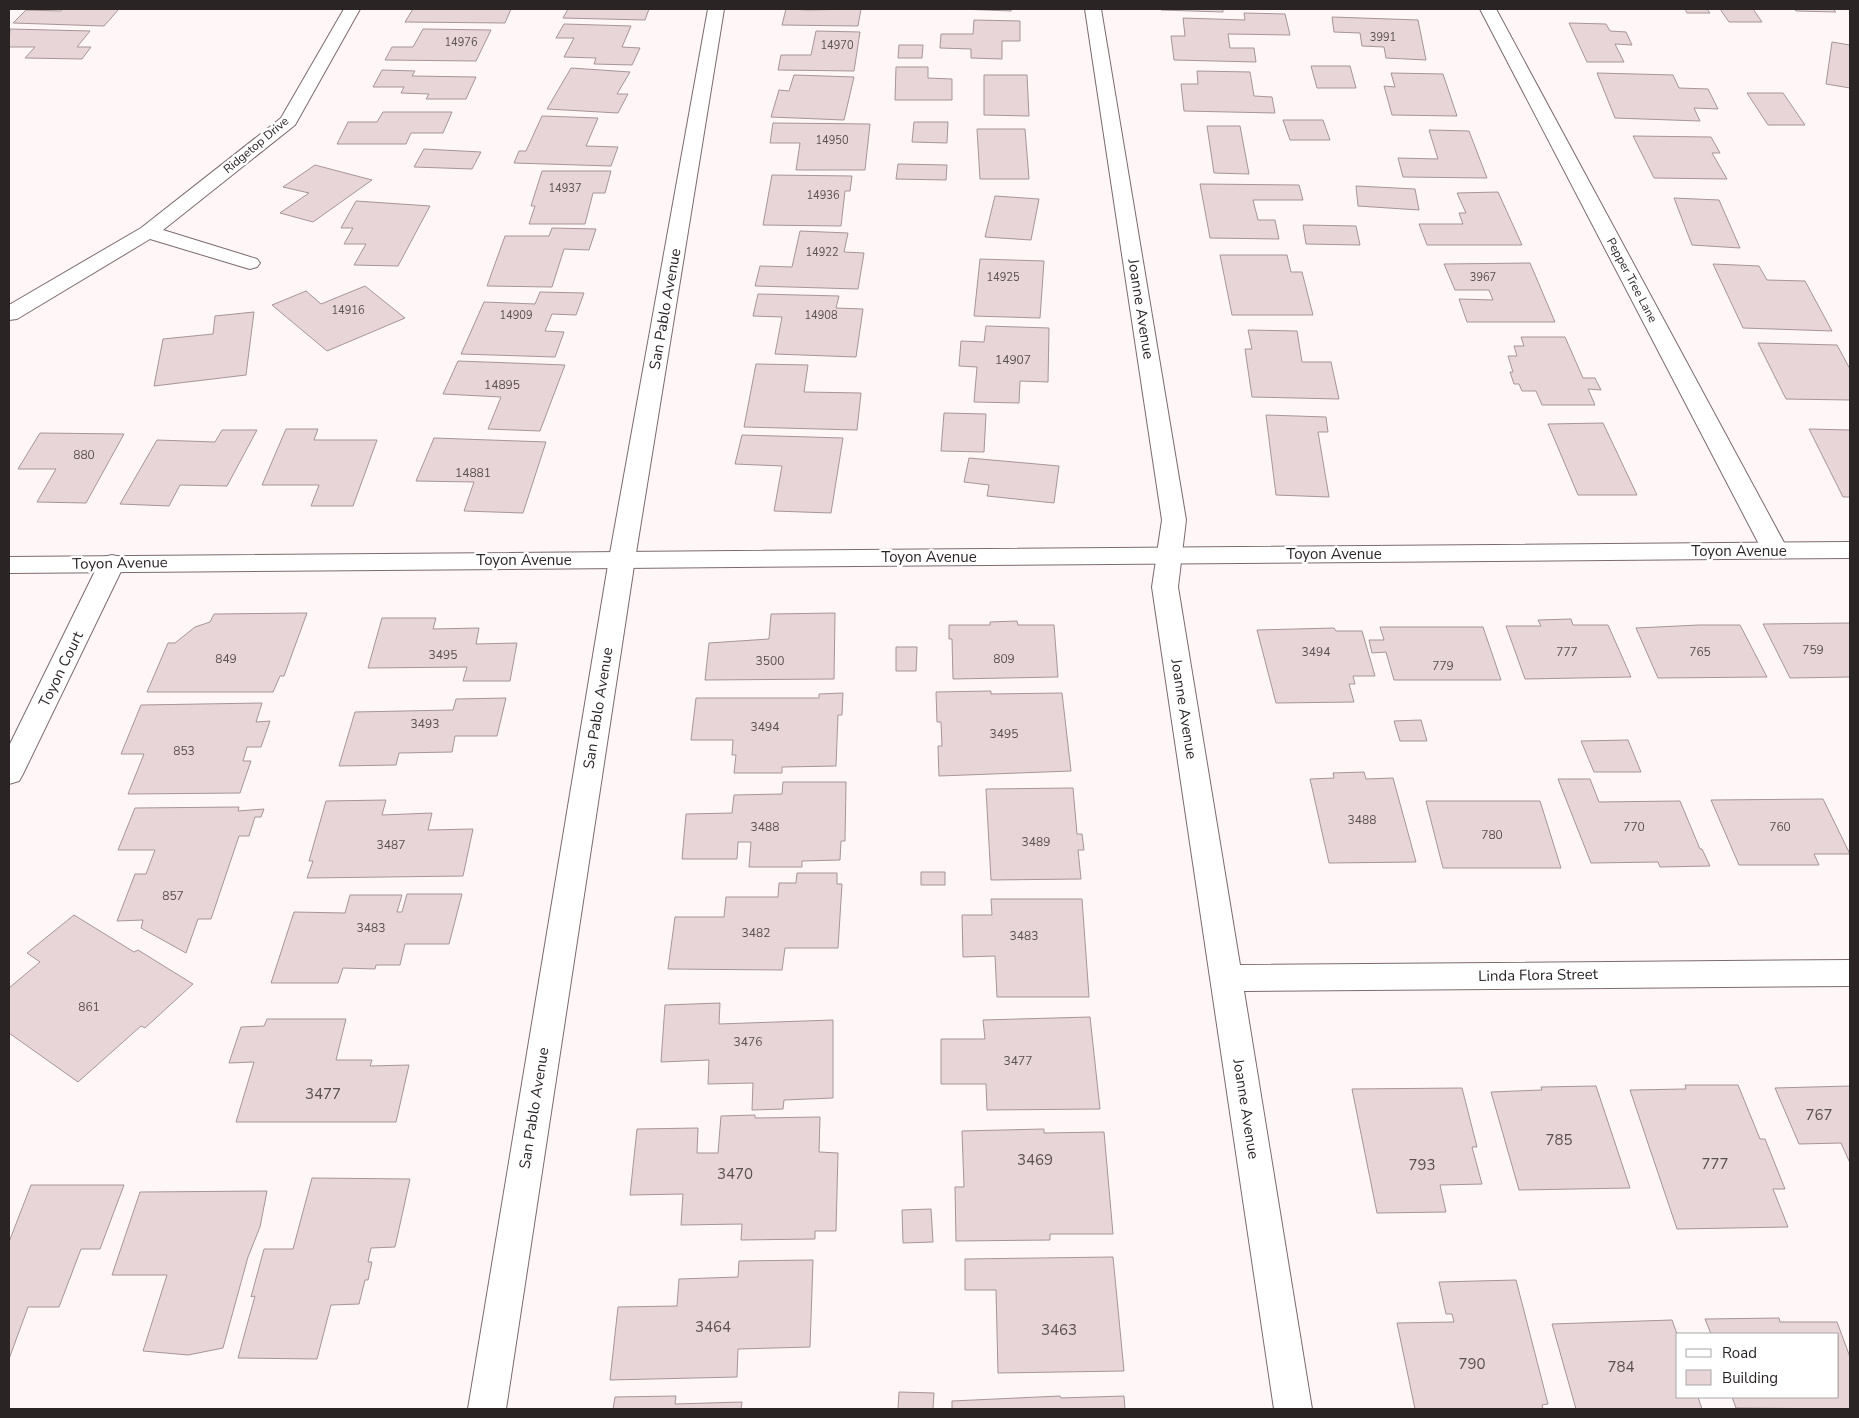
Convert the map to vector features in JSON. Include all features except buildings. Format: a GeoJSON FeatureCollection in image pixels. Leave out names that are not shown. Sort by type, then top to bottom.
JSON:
{"type":"FeatureCollection","features":[{"type":"Feature","properties":{"kind":"street","name":"Ridgetop Drive"},"geometry":{"type":"LineString","coordinates":[[9,314],[148,232],[288,121],[352,9]]}},
{"type":"Feature","properties":{"kind":"street","name":"San Pablo Avenue"},"geometry":{"type":"LineString","coordinates":[[487,1409],[622,559],[716,9]]}},
{"type":"Feature","properties":{"kind":"street","name":"Joanne Avenue"},"geometry":{"type":"LineString","coordinates":[[1093,9],[1174,520],[1165,587],[1293,1409]]}},
{"type":"Feature","properties":{"kind":"street","name":"Pepper Tree Lane"},"geometry":{"type":"LineString","coordinates":[[1488,9],[1775,550]]}},
{"type":"Feature","properties":{"kind":"street"},"geometry":{"type":"LineString","coordinates":[[148,232],[250,263]]}},
{"type":"Feature","properties":{"kind":"street","name":"Toyon Avenue"},"geometry":{"type":"LineString","coordinates":[[9,565],[1850,550]]}},
{"type":"Feature","properties":{"kind":"street","name":"Toyon Court"},"geometry":{"type":"LineString","coordinates":[[9,774],[112,563]]}},
{"type":"Feature","properties":{"kind":"street","name":"Linda Flora Street"},"geometry":{"type":"LineString","coordinates":[[1226,978],[1850,973]]}}]}
